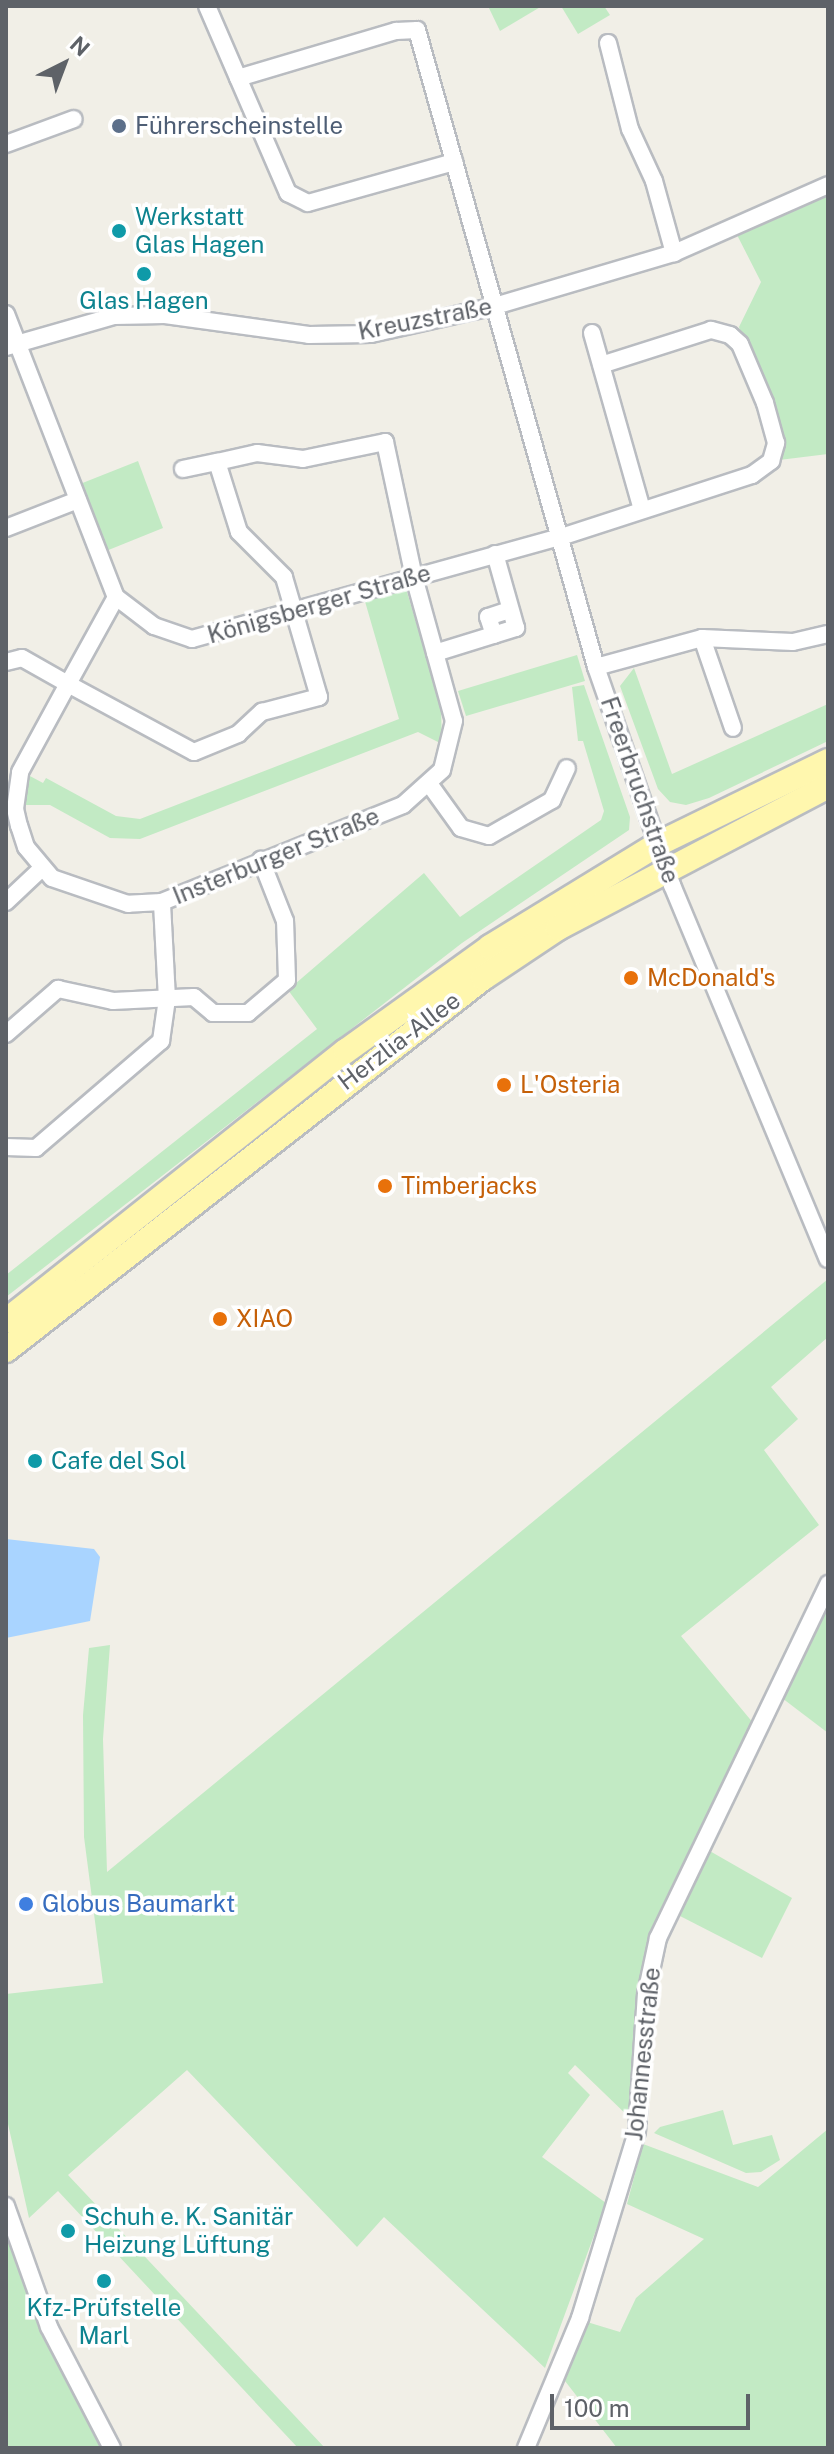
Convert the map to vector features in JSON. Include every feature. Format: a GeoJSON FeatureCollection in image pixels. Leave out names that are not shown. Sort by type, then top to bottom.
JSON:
{"type":"FeatureCollection","features":[{"type":"Feature","properties":{"kind":"main road","name":"Herzlia-Allee"},"geometry":{"type":"LineString","coordinates":[[6,1321],[434,985],[660,843],[828,761]]}},
{"type":"Feature","properties":{"kind":"main road","name":"Herzlia-Allee"},"geometry":{"type":"LineString","coordinates":[[6,1350],[483,978],[558,928],[828,786]]}},
{"type":"Feature","properties":{"kind":"street"},"geometry":{"type":"LineString","coordinates":[[207,6],[288,193],[308,203],[454,162]]}},
{"type":"Feature","properties":{"kind":"street","name":"Freerbruchstraße"},"geometry":{"type":"LineString","coordinates":[[238,78],[396,31],[417,30],[596,667],[668,870],[828,1259]]}},
{"type":"Feature","properties":{"kind":"street"},"geometry":{"type":"LineString","coordinates":[[608,43],[630,129],[654,181],[674,253]]}},
{"type":"Feature","properties":{"kind":"street"},"geometry":{"type":"LineString","coordinates":[[6,144],[74,119]]}},
{"type":"Feature","properties":{"kind":"street","name":"Kreuzstraße"},"geometry":{"type":"LineString","coordinates":[[12,345],[114,316],[165,315],[309,335],[371,334],[495,306],[674,253],[828,185]]}},
{"type":"Feature","properties":{"kind":"street"},"geometry":{"type":"LineString","coordinates":[[6,314],[12,345],[116,597],[20,772],[16,791],[19,826],[40,870],[6,902]]}},
{"type":"Feature","properties":{"kind":"street","name":"Königsberger Straße"},"geometry":{"type":"LineString","coordinates":[[116,597],[154,626],[192,639],[561,537],[752,475],[771,461],[776,443],[773,430],[740,344],[730,335],[711,330],[601,365]]}},
{"type":"Feature","properties":{"kind":"street"},"geometry":{"type":"LineString","coordinates":[[592,333],[642,510]]}},
{"type":"Feature","properties":{"kind":"street","name":"Insterburger Straße"},"geometry":{"type":"LineString","coordinates":[[40,870],[105,898],[128,904],[162,902],[403,805],[430,785],[453,738],[385,442],[303,459],[257,453],[217,462]]}},
{"type":"Feature","properties":{"kind":"street"},"geometry":{"type":"LineString","coordinates":[[6,662],[22,658],[194,752],[238,734],[262,712],[319,697],[284,577],[239,532],[217,462],[183,469]]}},
{"type":"Feature","properties":{"kind":"street"},"geometry":{"type":"LineString","coordinates":[[6,528],[78,500]]}},
{"type":"Feature","properties":{"kind":"street"},"geometry":{"type":"LineString","coordinates":[[435,653],[516,628],[495,554]]}},
{"type":"Feature","properties":{"kind":"street"},"geometry":{"type":"LineString","coordinates":[[596,667],[702,638],[793,642],[828,634]]}},
{"type":"Feature","properties":{"kind":"street"},"geometry":{"type":"LineString","coordinates":[[702,638],[733,728]]}},
{"type":"Feature","properties":{"kind":"street"},"geometry":{"type":"LineString","coordinates":[[430,785],[461,828],[489,836],[552,800],[567,768]]}},
{"type":"Feature","properties":{"kind":"street"},"geometry":{"type":"LineString","coordinates":[[6,1034],[58,989],[113,1001],[194,997],[213,1013],[248,1013],[287,980],[285,921],[261,860]]}},
{"type":"Feature","properties":{"kind":"street"},"geometry":{"type":"LineString","coordinates":[[6,1147],[36,1148],[150,1056],[167,1026],[162,902]]}},
{"type":"Feature","properties":{"kind":"street","name":"Johannesstraße"},"geometry":{"type":"LineString","coordinates":[[526,2448],[586,2303],[637,2132],[646,1994],[658,1938],[828,1584]]}},
{"type":"Feature","properties":{"kind":"street"},"geometry":{"type":"LineString","coordinates":[[6,2206],[49,2327],[112,2448]]}},
{"type":"Feature","properties":{"kind":"green space"},"geometry":{"type":"Polygon","coordinates":[[[488,6],[542,6],[500,31],[488,6]]]}},
{"type":"Feature","properties":{"kind":"green space"},"geometry":{"type":"Polygon","coordinates":[[[561,6],[604,6],[610,15],[578,34],[561,6]]]}},
{"type":"Feature","properties":{"kind":"green space"},"geometry":{"type":"Polygon","coordinates":[[[828,185],[828,454],[771,461],[776,443],[739,327],[761,282],[734,229],[828,185]]]}},
{"type":"Feature","properties":{"kind":"green space"},"geometry":{"type":"Polygon","coordinates":[[[138,461],[163,528],[106,551],[80,484],[138,461]]]}},
{"type":"Feature","properties":{"kind":"green space"},"geometry":{"type":"Polygon","coordinates":[[[405,585],[441,707],[442,744],[418,732],[140,839],[110,838],[50,805],[24,805],[28,775],[43,783],[46,778],[116,816],[140,819],[399,719],[364,598],[405,585]]]}},
{"type":"Feature","properties":{"kind":"green space"},"geometry":{"type":"Polygon","coordinates":[[[577,655],[585,681],[466,716],[458,691],[577,655]]]}},
{"type":"Feature","properties":{"kind":"green space"},"geometry":{"type":"Polygon","coordinates":[[[634,668],[672,774],[828,704],[828,741],[709,798],[686,805],[670,802],[658,789],[620,686],[634,668]]]}},
{"type":"Feature","properties":{"kind":"green space"},"geometry":{"type":"Polygon","coordinates":[[[584,685],[630,817],[629,830],[462,943],[6,1297],[6,1275],[317,1029],[288,990],[424,873],[460,917],[601,820],[604,811],[583,741],[578,741],[572,687],[584,685]]]}},
{"type":"Feature","properties":{"kind":"green space"},"geometry":{"type":"Polygon","coordinates":[[[828,1279],[828,1337],[771,1387],[798,1419],[764,1450],[819,1525],[681,1636],[754,1724],[665,1909],[632,2120],[575,2065],[568,2073],[590,2095],[542,2157],[606,2203],[545,2368],[384,2217],[357,2247],[187,2070],[68,2175],[325,2448],[298,2448],[58,2191],[29,2218],[6,2115],[6,1994],[103,1983],[84,1837],[83,1715],[89,1648],[110,1645],[103,1739],[107,1872],[828,1279]]]}},
{"type":"Feature","properties":{"kind":"green space"},"geometry":{"type":"Polygon","coordinates":[[[828,1596],[828,1733],[782,1698],[828,1596]]]}},
{"type":"Feature","properties":{"kind":"green space"},"geometry":{"type":"Polygon","coordinates":[[[708,1850],[792,1898],[762,1958],[680,1916],[708,1850]]]}},
{"type":"Feature","properties":{"kind":"green space"},"geometry":{"type":"Polygon","coordinates":[[[723,2110],[733,2145],[772,2135],[780,2160],[761,2172],[746,2173],[654,2133],[660,2127],[723,2110]]]}},
{"type":"Feature","properties":{"kind":"green space"},"geometry":{"type":"Polygon","coordinates":[[[828,2129],[828,2448],[617,2448],[565,2381],[587,2322],[620,2332],[636,2298],[704,2239],[627,2204],[643,2144],[758,2187],[828,2129]]]}},
{"type":"Feature","properties":{"kind":"green space"},"geometry":{"type":"Polygon","coordinates":[[[6,2228],[38,2326],[101,2448],[6,2448],[6,2228]]]}},
{"type":"Feature","properties":{"kind":"water"},"geometry":{"type":"Polygon","coordinates":[[[6,1539],[94,1549],[100,1557],[90,1621],[6,1638],[6,1539]]]}},
{"type":"Feature","properties":{"kind":"place","name":"Führerscheinstelle"},"geometry":{"type":"Point","coordinates":[119,126]}},
{"type":"Feature","properties":{"kind":"place","name":"Werkstatt Glas Hagen"},"geometry":{"type":"Point","coordinates":[119,231]}},
{"type":"Feature","properties":{"kind":"place","name":"Glas Hagen"},"geometry":{"type":"Point","coordinates":[144,274]}},
{"type":"Feature","properties":{"kind":"place","name":"McDonald's"},"geometry":{"type":"Point","coordinates":[631,978]}},
{"type":"Feature","properties":{"kind":"place","name":"L'Osteria"},"geometry":{"type":"Point","coordinates":[504,1085]}},
{"type":"Feature","properties":{"kind":"place","name":"Timberjacks"},"geometry":{"type":"Point","coordinates":[385,1186]}},
{"type":"Feature","properties":{"kind":"place","name":"XIAO"},"geometry":{"type":"Point","coordinates":[220,1319]}},
{"type":"Feature","properties":{"kind":"place","name":"Cafe del Sol"},"geometry":{"type":"Point","coordinates":[35,1461]}},
{"type":"Feature","properties":{"kind":"place","name":"Globus Baumarkt"},"geometry":{"type":"Point","coordinates":[26,1904]}},
{"type":"Feature","properties":{"kind":"place","name":"Schuh e. K. Sanitär Heizung Lüftung"},"geometry":{"type":"Point","coordinates":[68,2231]}},
{"type":"Feature","properties":{"kind":"place","name":"Kfz-Prüfstelle Marl"},"geometry":{"type":"Point","coordinates":[104,2281]}}]}
